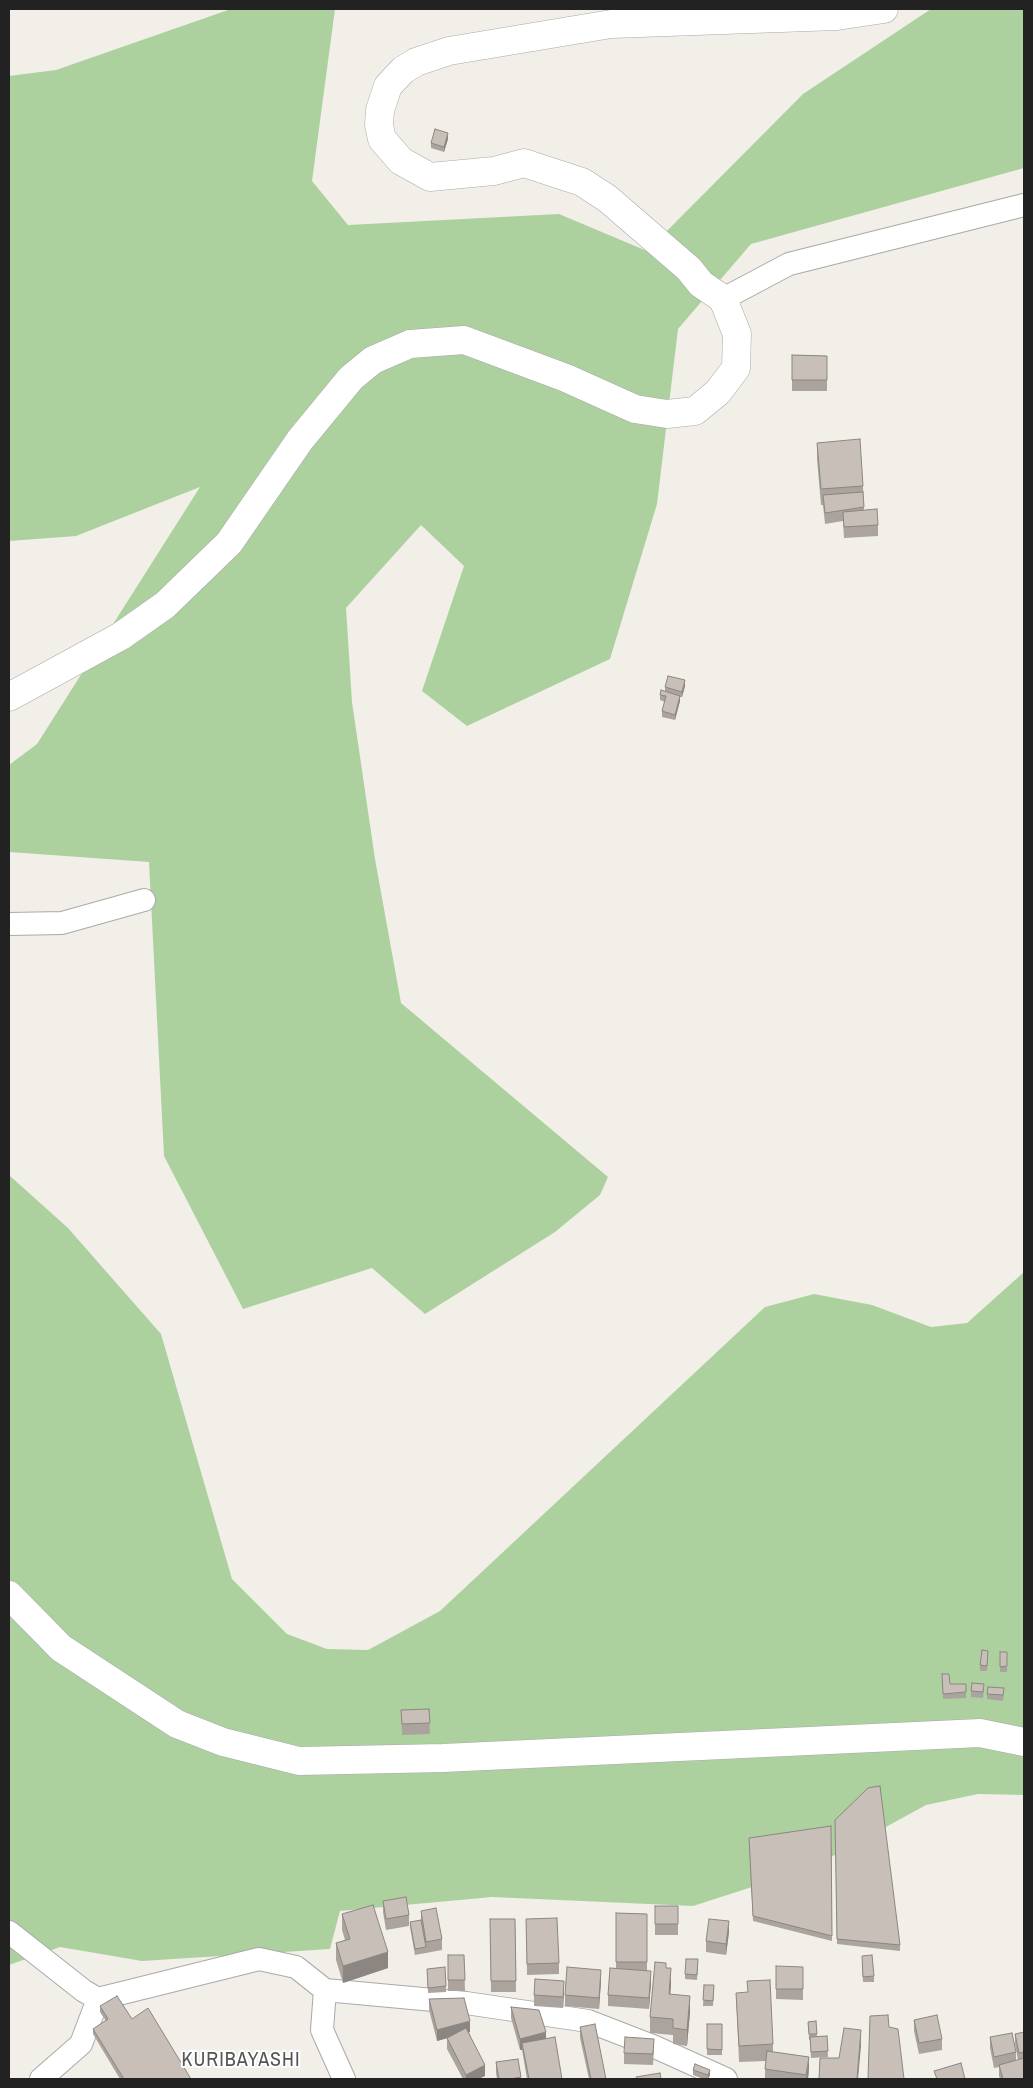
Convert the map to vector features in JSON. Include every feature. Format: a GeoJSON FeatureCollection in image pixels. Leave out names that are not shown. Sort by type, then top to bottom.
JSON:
{"type":"FeatureCollection","features":[{"type":"Feature","properties":{"kind":"street"},"geometry":{"type":"LineString","coordinates":[[9,697],[121,636],[165,605],[229,543],[300,440],[351,378],[373,360],[410,344],[464,340],[566,378],[635,410],[667,414],[695,411],[718,392],[736,368],[737,334],[723,298],[701,284],[689,269],[608,199],[582,182],[524,163],[494,171],[430,177],[401,162],[382,139],[380,125],[381,105],[388,86],[403,70],[416,62],[448,50],[611,24],[837,16],[884,9]]}},
{"type":"Feature","properties":{"kind":"street"},"geometry":{"type":"LineString","coordinates":[[723,298],[789,264],[1024,205]]}},
{"type":"Feature","properties":{"kind":"street"},"geometry":{"type":"LineString","coordinates":[[9,924],[62,923],[144,900]]}},
{"type":"Feature","properties":{"kind":"street"},"geometry":{"type":"LineString","coordinates":[[9,1595],[60,1648],[177,1724],[223,1742],[299,1760],[452,1757],[980,1733],[1024,1742]]}},
{"type":"Feature","properties":{"kind":"street"},"geometry":{"type":"LineString","coordinates":[[9,1932],[84,1991],[98,1999],[259,1959],[296,1967],[325,1990],[466,2003],[588,2021],[655,2047],[726,2079]]}},
{"type":"Feature","properties":{"kind":"street"},"geometry":{"type":"LineString","coordinates":[[325,1990],[322,2030],[344,2079]]}},
{"type":"Feature","properties":{"kind":"street"},"geometry":{"type":"LineString","coordinates":[[41,2079],[81,2044],[98,1999]]}},
{"type":"Feature","properties":{"kind":"green space"},"geometry":{"type":"Polygon","coordinates":[[[231,9],[335,9],[312,181],[348,225],[559,214],[647,251],[803,94],[931,9],[1024,9],[1024,168],[751,244],[678,329],[657,504],[610,659],[467,726],[422,691],[464,566],[421,525],[346,608],[352,702],[375,859],[401,1003],[608,1177],[600,1195],[555,1232],[425,1314],[372,1268],[243,1309],[164,1156],[149,862],[9,852],[9,765],[37,744],[200,487],[76,536],[9,541],[9,76],[56,70],[231,9]]]}},
{"type":"Feature","properties":{"kind":"green space"},"geometry":{"type":"Polygon","coordinates":[[[9,1175],[68,1228],[161,1334],[232,1579],[287,1634],[327,1649],[368,1650],[440,1611],[765,1307],[814,1294],[872,1305],[931,1327],[967,1323],[1024,1272],[1024,1795],[978,1794],[926,1805],[811,1868],[693,1906],[492,1897],[340,1911],[330,1949],[142,1961],[60,1947],[9,1965],[9,1175]]]}},
{"type":"Feature","properties":{"kind":"building"},"geometry":{"type":"Polygon","coordinates":[[[435,129],[448,133],[444,147],[431,143],[435,129]]]}},
{"type":"Feature","properties":{"kind":"building"},"geometry":{"type":"Polygon","coordinates":[[[792,355],[827,356],[827,380],[792,380],[792,355]]]}},
{"type":"Feature","properties":{"kind":"building"},"geometry":{"type":"Polygon","coordinates":[[[860,439],[863,486],[821,489],[817,443],[860,439]]]}},
{"type":"Feature","properties":{"kind":"building"},"geometry":{"type":"Polygon","coordinates":[[[863,492],[864,507],[825,513],[823,495],[863,492]]]}},
{"type":"Feature","properties":{"kind":"building"},"geometry":{"type":"Polygon","coordinates":[[[877,509],[878,525],[844,527],[843,512],[877,509]]]}},
{"type":"Feature","properties":{"kind":"building"},"geometry":{"type":"Polygon","coordinates":[[[668,676],[685,680],[682,692],[665,687],[668,676]]]}},
{"type":"Feature","properties":{"kind":"building"},"geometry":{"type":"Polygon","coordinates":[[[661,690],[680,696],[675,715],[662,711],[666,696],[660,695],[661,690]]]}},
{"type":"Feature","properties":{"kind":"building"},"geometry":{"type":"Polygon","coordinates":[[[982,1650],[988,1651],[987,1666],[980,1665],[982,1650]]]}},
{"type":"Feature","properties":{"kind":"building"},"geometry":{"type":"Polygon","coordinates":[[[1000,1652],[1007,1652],[1007,1666],[1000,1667],[1000,1652]]]}},
{"type":"Feature","properties":{"kind":"building"},"geometry":{"type":"Polygon","coordinates":[[[942,1674],[949,1674],[950,1684],[966,1684],[966,1692],[943,1694],[942,1674]]]}},
{"type":"Feature","properties":{"kind":"building"},"geometry":{"type":"Polygon","coordinates":[[[972,1683],[984,1684],[983,1692],[971,1691],[972,1683]]]}},
{"type":"Feature","properties":{"kind":"building"},"geometry":{"type":"Polygon","coordinates":[[[988,1687],[1004,1688],[1003,1695],[987,1694],[988,1687]]]}},
{"type":"Feature","properties":{"kind":"building"},"geometry":{"type":"Polygon","coordinates":[[[429,1709],[430,1723],[402,1724],[401,1710],[429,1709]]]}},
{"type":"Feature","properties":{"kind":"building"},"geometry":{"type":"Polygon","coordinates":[[[880,1786],[900,1945],[837,1939],[835,1820],[868,1788],[880,1786]]]}},
{"type":"Feature","properties":{"kind":"building"},"geometry":{"type":"Polygon","coordinates":[[[831,1826],[832,1936],[753,1916],[749,1838],[831,1826]]]}},
{"type":"Feature","properties":{"kind":"building"},"geometry":{"type":"Polygon","coordinates":[[[406,1897],[409,1915],[386,1919],[383,1901],[406,1897]]]}},
{"type":"Feature","properties":{"kind":"building"},"geometry":{"type":"Polygon","coordinates":[[[373,1905],[388,1952],[343,1966],[336,1943],[350,1939],[342,1914],[373,1905]]]}},
{"type":"Feature","properties":{"kind":"building"},"geometry":{"type":"Polygon","coordinates":[[[655,1906],[678,1906],[678,1924],[655,1924],[655,1906]]]}},
{"type":"Feature","properties":{"kind":"building"},"geometry":{"type":"Polygon","coordinates":[[[436,1908],[442,1939],[426,1942],[421,1911],[436,1908]]]}},
{"type":"Feature","properties":{"kind":"building"},"geometry":{"type":"Polygon","coordinates":[[[616,1913],[647,1914],[647,1962],[616,1962],[616,1913]]]}},
{"type":"Feature","properties":{"kind":"building"},"geometry":{"type":"Polygon","coordinates":[[[557,1918],[559,1963],[527,1964],[526,1919],[557,1918]]]}},
{"type":"Feature","properties":{"kind":"building"},"geometry":{"type":"Polygon","coordinates":[[[490,1919],[515,1919],[516,1981],[491,1981],[490,1919]]]}},
{"type":"Feature","properties":{"kind":"building"},"geometry":{"type":"Polygon","coordinates":[[[709,1919],[729,1921],[726,1944],[706,1941],[709,1919]]]}},
{"type":"Feature","properties":{"kind":"building"},"geometry":{"type":"Polygon","coordinates":[[[421,1920],[426,1947],[415,1949],[410,1922],[421,1920]]]}},
{"type":"Feature","properties":{"kind":"building"},"geometry":{"type":"Polygon","coordinates":[[[448,1955],[464,1955],[465,1980],[448,1980],[448,1955]]]}},
{"type":"Feature","properties":{"kind":"building"},"geometry":{"type":"Polygon","coordinates":[[[872,1955],[874,1976],[863,1977],[862,1956],[872,1955]]]}},
{"type":"Feature","properties":{"kind":"building"},"geometry":{"type":"Polygon","coordinates":[[[686,1959],[698,1959],[697,1975],[685,1974],[686,1959]]]}},
{"type":"Feature","properties":{"kind":"building"},"geometry":{"type":"Polygon","coordinates":[[[655,1962],[666,1963],[666,1968],[671,1968],[669,1994],[690,1996],[687,2030],[673,2028],[673,2019],[650,2017],[655,1962]]]}},
{"type":"Feature","properties":{"kind":"building"},"geometry":{"type":"Polygon","coordinates":[[[776,1966],[803,1967],[803,1989],[776,1989],[776,1966]]]}},
{"type":"Feature","properties":{"kind":"building"},"geometry":{"type":"Polygon","coordinates":[[[445,1967],[446,1986],[428,1988],[427,1969],[445,1967]]]}},
{"type":"Feature","properties":{"kind":"building"},"geometry":{"type":"Polygon","coordinates":[[[567,1967],[601,1970],[599,1998],[565,1995],[567,1967]]]}},
{"type":"Feature","properties":{"kind":"building"},"geometry":{"type":"Polygon","coordinates":[[[610,1968],[651,1971],[649,1998],[608,1995],[610,1968]]]}},
{"type":"Feature","properties":{"kind":"building"},"geometry":{"type":"Polygon","coordinates":[[[535,1979],[564,1981],[563,1997],[534,1995],[535,1979]]]}},
{"type":"Feature","properties":{"kind":"building"},"geometry":{"type":"Polygon","coordinates":[[[770,1980],[773,2044],[739,2046],[736,1993],[748,1992],[747,1981],[770,1980]]]}},
{"type":"Feature","properties":{"kind":"building"},"geometry":{"type":"Polygon","coordinates":[[[704,1985],[714,1985],[713,2001],[703,2000],[704,1985]]]}},
{"type":"Feature","properties":{"kind":"building"},"geometry":{"type":"Polygon","coordinates":[[[117,1996],[132,2019],[148,2008],[191,2079],[124,2079],[93,2029],[108,2019],[100,2006],[117,1996]]]}},
{"type":"Feature","properties":{"kind":"building"},"geometry":{"type":"Polygon","coordinates":[[[464,1998],[470,2021],[437,2030],[429,1999],[464,1998]]]}},
{"type":"Feature","properties":{"kind":"building"},"geometry":{"type":"Polygon","coordinates":[[[511,2007],[539,2010],[546,2032],[520,2039],[511,2007]]]}},
{"type":"Feature","properties":{"kind":"building"},"geometry":{"type":"Polygon","coordinates":[[[888,2015],[889,2027],[898,2029],[904,2079],[868,2079],[870,2016],[888,2015]]]}},
{"type":"Feature","properties":{"kind":"building"},"geometry":{"type":"Polygon","coordinates":[[[937,2015],[942,2039],[919,2043],[914,2020],[937,2015]]]}},
{"type":"Feature","properties":{"kind":"building"},"geometry":{"type":"Polygon","coordinates":[[[816,2021],[817,2034],[809,2034],[808,2022],[816,2021]]]}},
{"type":"Feature","properties":{"kind":"building"},"geometry":{"type":"Polygon","coordinates":[[[595,2024],[606,2079],[591,2079],[580,2027],[595,2024]]]}},
{"type":"Feature","properties":{"kind":"building"},"geometry":{"type":"Polygon","coordinates":[[[707,2024],[722,2024],[722,2050],[707,2049],[707,2024]]]}},
{"type":"Feature","properties":{"kind":"building"},"geometry":{"type":"Polygon","coordinates":[[[466,2028],[485,2065],[466,2075],[447,2038],[466,2028]]]}},
{"type":"Feature","properties":{"kind":"building"},"geometry":{"type":"Polygon","coordinates":[[[844,2028],[861,2030],[857,2079],[819,2079],[820,2058],[839,2058],[844,2028]]]}},
{"type":"Feature","properties":{"kind":"building"},"geometry":{"type":"Polygon","coordinates":[[[1024,2032],[1024,2052],[1019,2053],[1015,2034],[1024,2032]]]}},
{"type":"Feature","properties":{"kind":"building"},"geometry":{"type":"Polygon","coordinates":[[[1012,2033],[1016,2052],[994,2057],[990,2037],[1012,2033]]]}},
{"type":"Feature","properties":{"kind":"building"},"geometry":{"type":"Polygon","coordinates":[[[827,2036],[828,2051],[811,2052],[810,2037],[827,2036]]]}},
{"type":"Feature","properties":{"kind":"building"},"geometry":{"type":"Polygon","coordinates":[[[555,2037],[562,2079],[529,2079],[522,2043],[555,2037]]]}},
{"type":"Feature","properties":{"kind":"building"},"geometry":{"type":"Polygon","coordinates":[[[625,2037],[654,2039],[653,2054],[624,2053],[625,2037]]]}},
{"type":"Feature","properties":{"kind":"building"},"geometry":{"type":"Polygon","coordinates":[[[767,2051],[809,2057],[806,2075],[765,2069],[767,2051]]]}},
{"type":"Feature","properties":{"kind":"building"},"geometry":{"type":"Polygon","coordinates":[[[1024,2058],[1024,2079],[1003,2079],[999,2065],[1024,2058]]]}},
{"type":"Feature","properties":{"kind":"building"},"geometry":{"type":"Polygon","coordinates":[[[518,2059],[521,2077],[499,2079],[496,2062],[518,2059]]]}},
{"type":"Feature","properties":{"kind":"building"},"geometry":{"type":"Polygon","coordinates":[[[961,2063],[965,2079],[937,2079],[934,2071],[961,2063]]]}},
{"type":"Feature","properties":{"kind":"building"},"geometry":{"type":"Polygon","coordinates":[[[695,2064],[710,2070],[708,2075],[693,2070],[695,2064]]]}},
{"type":"Feature","properties":{"kind":"building"},"geometry":{"type":"Polygon","coordinates":[[[660,2073],[661,2079],[637,2079],[636,2077],[660,2073]]]}},
{"type":"Feature","properties":{"kind":"district","name":"KURIBAYASHI"},"geometry":{"type":"Point","coordinates":[241,2061]}}]}
